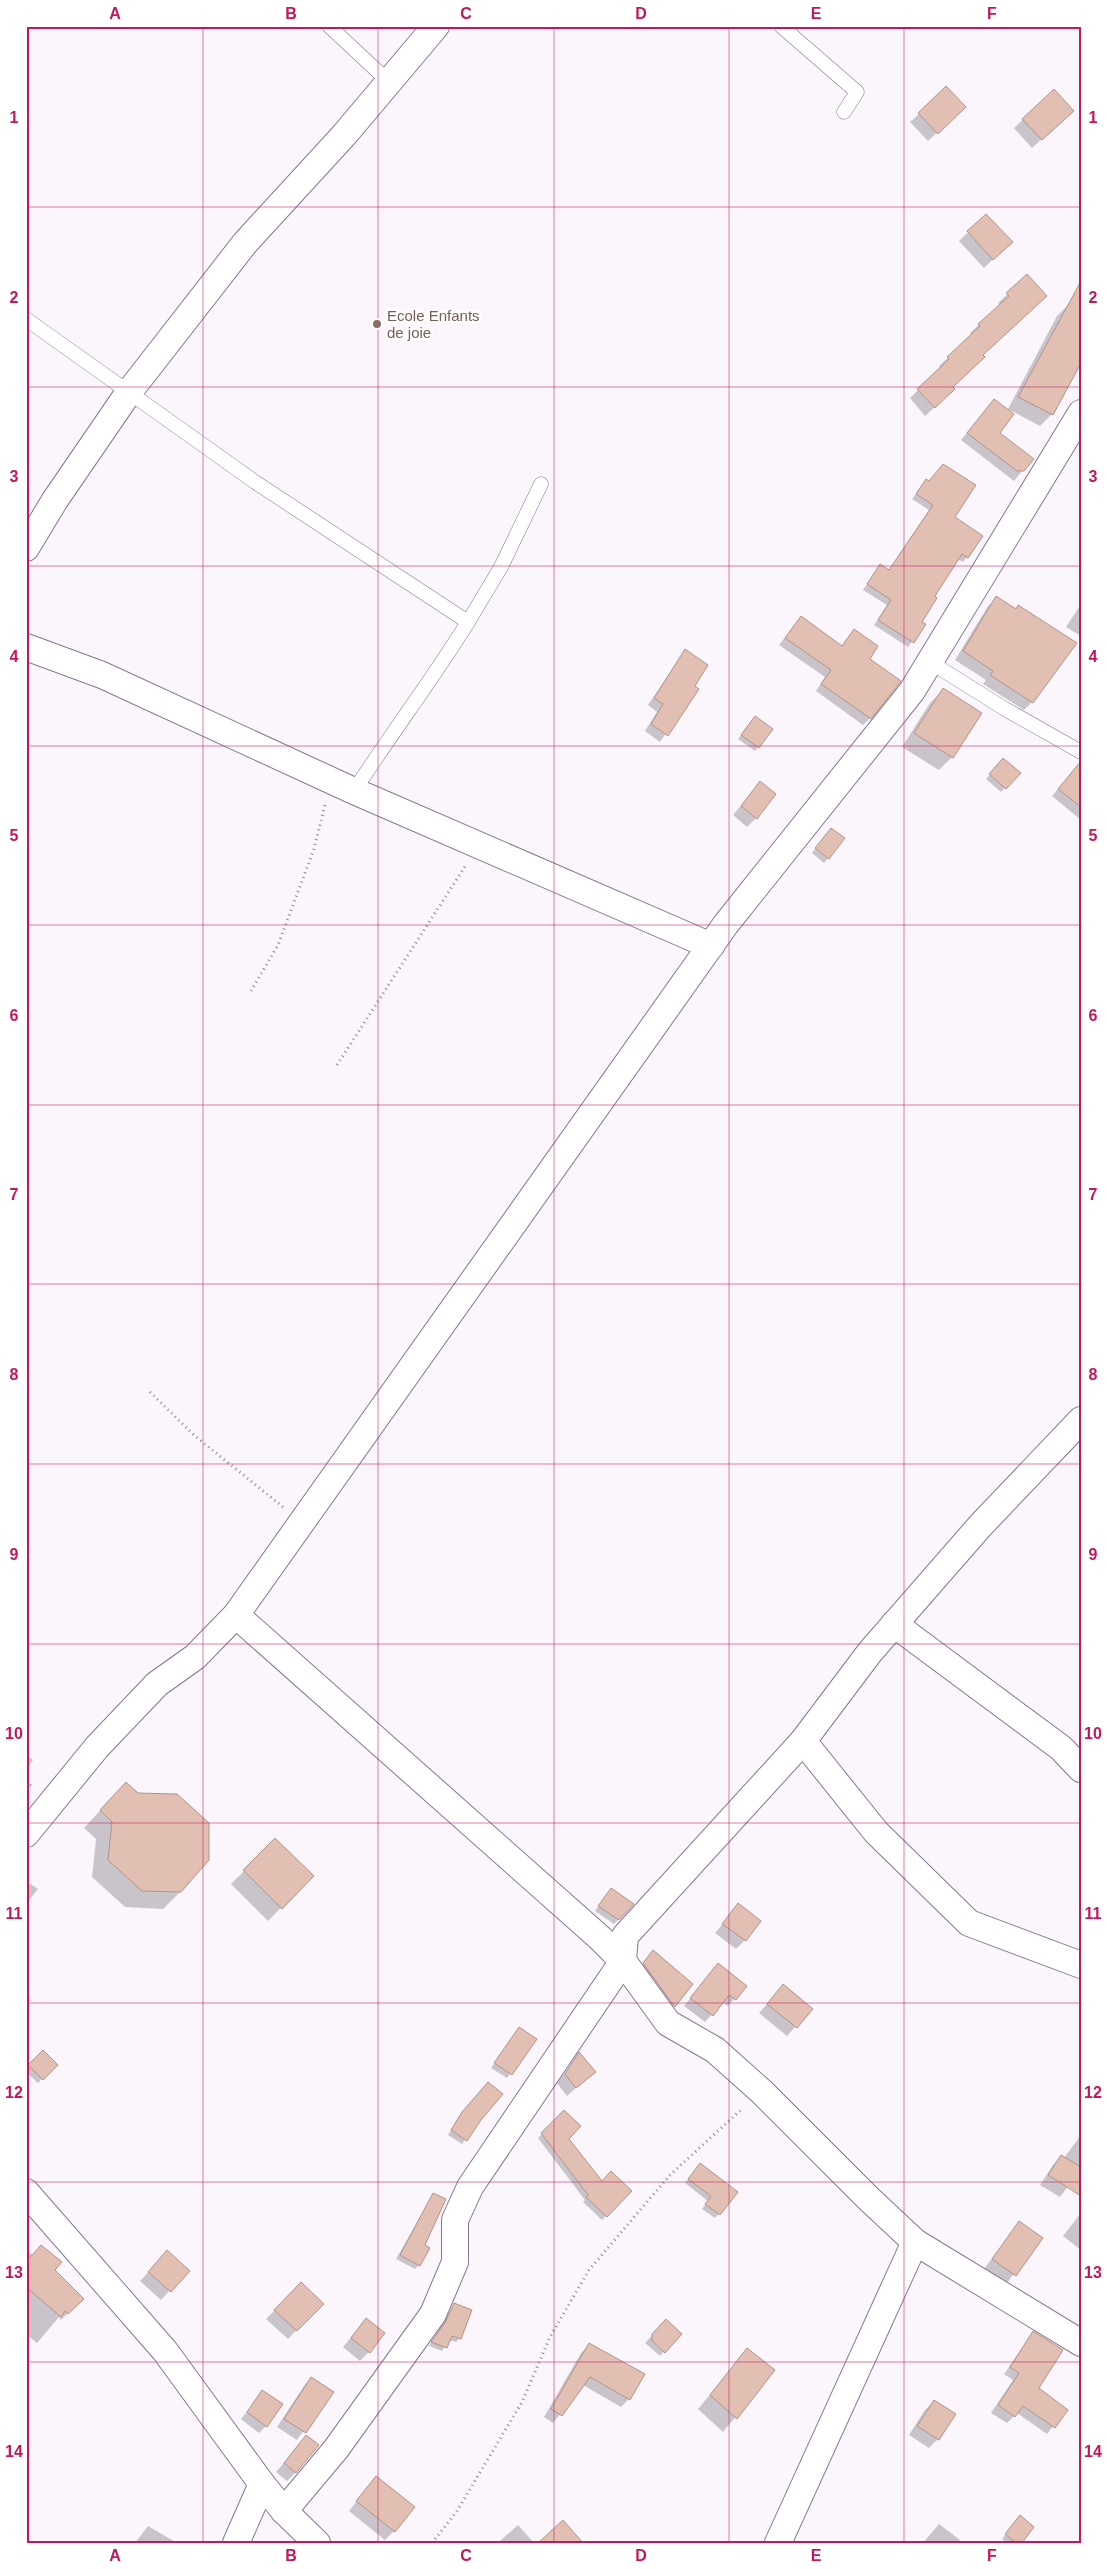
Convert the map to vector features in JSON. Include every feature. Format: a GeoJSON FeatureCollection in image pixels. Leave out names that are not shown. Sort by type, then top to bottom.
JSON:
{"type":"FeatureCollection","features":[{"type":"Feature","properties":{"kind":"street"},"geometry":{"type":"LineString","coordinates":[[26,548],[55,500],[129,392],[245,243],[389,82],[436,26]]}},
{"type":"Feature","properties":{"kind":"street"},"geometry":{"type":"LineString","coordinates":[[26,1834],[103,1740],[157,1684],[195,1657],[236,1615],[711,946],[912,692],[1081,413]]}},
{"type":"Feature","properties":{"kind":"street"},"geometry":{"type":"LineString","coordinates":[[26,647],[102,675],[343,785],[711,946]]}},
{"type":"Feature","properties":{"kind":"street"},"geometry":{"type":"LineString","coordinates":[[284,2511],[336,2449],[433,2314],[455,2262],[455,2220],[470,2187],[623,1961],[625,1936],[803,1741],[870,1652],[980,1526],[1081,1420]]}},
{"type":"Feature","properties":{"kind":"street"},"geometry":{"type":"LineString","coordinates":[[236,1615],[623,1961],[668,2023],[715,2050],[762,2091],[868,2198],[915,2242],[1081,2343]]}},
{"type":"Feature","properties":{"kind":"street"},"geometry":{"type":"LineString","coordinates":[[894,1624],[1061,1748],[1081,1769]]}},
{"type":"Feature","properties":{"kind":"street"},"geometry":{"type":"LineString","coordinates":[[803,1741],[876,1832],[969,1923],[1081,1965]]}},
{"type":"Feature","properties":{"kind":"street"},"geometry":{"type":"LineString","coordinates":[[26,2192],[165,2351],[262,2484],[284,2511],[317,2543]]}},
{"type":"Feature","properties":{"kind":"street"},"geometry":{"type":"LineString","coordinates":[[778,2543],[915,2242]]}},
{"type":"Feature","properties":{"kind":"street"},"geometry":{"type":"LineString","coordinates":[[236,2543],[262,2484]]}},
{"type":"Feature","properties":{"kind":"lane"},"geometry":{"type":"LineString","coordinates":[[329,26],[389,82]]}},
{"type":"Feature","properties":{"kind":"lane"},"geometry":{"type":"LineString","coordinates":[[781,26],[857,92],[844,112]]}},
{"type":"Feature","properties":{"kind":"lane"},"geometry":{"type":"LineString","coordinates":[[26,319],[254,482],[468,622]]}},
{"type":"Feature","properties":{"kind":"lane"},"geometry":{"type":"LineString","coordinates":[[343,785],[468,622],[501,567],[541,484]]}},
{"type":"Feature","properties":{"kind":"lane"},"geometry":{"type":"LineString","coordinates":[[930,662],[1004,709],[1081,752]]}},
{"type":"Feature","properties":{"kind":"path"},"geometry":{"type":"LineString","coordinates":[[251,991],[282,936],[314,849],[343,785]]}},
{"type":"Feature","properties":{"kind":"path"},"geometry":{"type":"LineString","coordinates":[[337,1065],[456,883],[477,844]]}},
{"type":"Feature","properties":{"kind":"path"},"geometry":{"type":"LineString","coordinates":[[150,1392],[195,1436],[302,1522]]}},
{"type":"Feature","properties":{"kind":"path"},"geometry":{"type":"LineString","coordinates":[[432,2543],[458,2511],[522,2402],[550,2337],[589,2270],[670,2175],[762,2091]]}},
{"type":"Feature","properties":{"kind":"building"},"geometry":{"type":"Polygon","coordinates":[[[946,86],[966,107],[938,134],[918,113],[946,86]]]}},
{"type":"Feature","properties":{"kind":"building"},"geometry":{"type":"Polygon","coordinates":[[[1054,89],[1074,111],[1042,140],[1022,119],[1054,89]]]}},
{"type":"Feature","properties":{"kind":"building"},"geometry":{"type":"Polygon","coordinates":[[[986,214],[1013,242],[993,260],[967,231],[986,214]]]}},
{"type":"Feature","properties":{"kind":"building"},"geometry":{"type":"Polygon","coordinates":[[[1027,274],[1047,296],[983,355],[985,357],[953,387],[955,389],[935,408],[917,389],[949,359],[947,357],[980,326],[978,324],[1009,296],[1006,293],[1027,274]]]}},
{"type":"Feature","properties":{"kind":"building"},"geometry":{"type":"Polygon","coordinates":[[[1081,281],[1081,363],[1053,415],[1018,397],[1081,281]]]}},
{"type":"Feature","properties":{"kind":"building"},"geometry":{"type":"Polygon","coordinates":[[[994,399],[1014,414],[1000,433],[1034,459],[1024,471],[1017,471],[967,433],[994,399]]]}},
{"type":"Feature","properties":{"kind":"building"},"geometry":{"type":"Polygon","coordinates":[[[943,464],[976,485],[955,517],[983,536],[968,558],[962,554],[935,596],[937,598],[922,622],[926,624],[914,643],[878,620],[891,600],[867,584],[880,564],[889,570],[933,505],[916,494],[926,479],[929,481],[943,464]]]}},
{"type":"Feature","properties":{"kind":"building"},"geometry":{"type":"Polygon","coordinates":[[[996,596],[1016,609],[1018,605],[1077,643],[1033,703],[990,675],[993,671],[963,651],[996,596]]]}},
{"type":"Feature","properties":{"kind":"building"},"geometry":{"type":"Polygon","coordinates":[[[801,616],[842,646],[854,629],[878,646],[870,659],[901,681],[871,719],[821,684],[831,670],[785,638],[801,616]]]}},
{"type":"Feature","properties":{"kind":"building"},"geometry":{"type":"Polygon","coordinates":[[[685,649],[708,665],[695,686],[699,689],[668,736],[651,724],[663,704],[654,698],[685,649]]]}},
{"type":"Feature","properties":{"kind":"building"},"geometry":{"type":"Polygon","coordinates":[[[943,688],[982,713],[953,758],[914,733],[943,688]]]}},
{"type":"Feature","properties":{"kind":"building"},"geometry":{"type":"Polygon","coordinates":[[[755,716],[773,729],[759,748],[741,735],[755,716]]]}},
{"type":"Feature","properties":{"kind":"building"},"geometry":{"type":"Polygon","coordinates":[[[1003,758],[1021,773],[1006,789],[989,774],[1003,758]]]}},
{"type":"Feature","properties":{"kind":"building"},"geometry":{"type":"Polygon","coordinates":[[[1081,761],[1081,807],[1058,789],[1081,761]]]}},
{"type":"Feature","properties":{"kind":"building"},"geometry":{"type":"Polygon","coordinates":[[[760,781],[776,794],[757,819],[741,806],[760,781]]]}},
{"type":"Feature","properties":{"kind":"building"},"geometry":{"type":"Polygon","coordinates":[[[831,828],[845,838],[829,859],[815,848],[831,828]]]}},
{"type":"Feature","properties":{"kind":"building"},"geometry":{"type":"Polygon","coordinates":[[[126,1782],[138,1793],[177,1794],[209,1823],[209,1860],[181,1892],[142,1891],[108,1860],[112,1822],[100,1810],[126,1782]]]}},
{"type":"Feature","properties":{"kind":"building"},"geometry":{"type":"Polygon","coordinates":[[[275,1838],[314,1876],[282,1909],[243,1870],[275,1838]]]}},
{"type":"Feature","properties":{"kind":"building"},"geometry":{"type":"Polygon","coordinates":[[[611,1888],[634,1904],[619,1920],[598,1906],[611,1888]]]}},
{"type":"Feature","properties":{"kind":"building"},"geometry":{"type":"Polygon","coordinates":[[[738,1903],[761,1921],[746,1941],[722,1924],[738,1903]]]}},
{"type":"Feature","properties":{"kind":"building"},"geometry":{"type":"Polygon","coordinates":[[[653,1950],[693,1984],[675,2007],[643,1963],[653,1950]]]}},
{"type":"Feature","properties":{"kind":"building"},"geometry":{"type":"Polygon","coordinates":[[[718,1963],[747,1986],[736,2000],[729,1995],[713,2016],[690,1998],[718,1963]]]}},
{"type":"Feature","properties":{"kind":"building"},"geometry":{"type":"Polygon","coordinates":[[[783,1984],[813,2009],[797,2028],[767,2004],[783,1984]]]}},
{"type":"Feature","properties":{"kind":"building"},"geometry":{"type":"Polygon","coordinates":[[[519,2027],[537,2039],[512,2075],[494,2063],[519,2027]]]}},
{"type":"Feature","properties":{"kind":"building"},"geometry":{"type":"Polygon","coordinates":[[[43,2050],[58,2065],[43,2080],[28,2065],[43,2050]]]}},
{"type":"Feature","properties":{"kind":"building"},"geometry":{"type":"Polygon","coordinates":[[[579,2052],[596,2072],[576,2088],[565,2074],[579,2052]]]}},
{"type":"Feature","properties":{"kind":"building"},"geometry":{"type":"Polygon","coordinates":[[[488,2082],[503,2094],[481,2120],[467,2141],[451,2130],[462,2112],[488,2082]]]}},
{"type":"Feature","properties":{"kind":"building"},"geometry":{"type":"Polygon","coordinates":[[[564,2110],[581,2126],[569,2139],[602,2181],[611,2171],[632,2191],[607,2217],[586,2197],[588,2195],[541,2133],[564,2110]]]}},
{"type":"Feature","properties":{"kind":"building"},"geometry":{"type":"Polygon","coordinates":[[[1061,2155],[1081,2167],[1081,2196],[1048,2175],[1061,2155]]]}},
{"type":"Feature","properties":{"kind":"building"},"geometry":{"type":"Polygon","coordinates":[[[700,2163],[738,2192],[720,2215],[705,2204],[711,2196],[688,2179],[700,2163]]]}},
{"type":"Feature","properties":{"kind":"building"},"geometry":{"type":"Polygon","coordinates":[[[433,2193],[446,2199],[425,2245],[430,2248],[420,2266],[400,2255],[433,2193]]]}},
{"type":"Feature","properties":{"kind":"building"},"geometry":{"type":"Polygon","coordinates":[[[1019,2221],[1043,2238],[1016,2276],[992,2259],[1019,2221]]]}},
{"type":"Feature","properties":{"kind":"building"},"geometry":{"type":"Polygon","coordinates":[[[41,2245],[62,2262],[55,2270],[84,2299],[68,2314],[65,2311],[61,2317],[26,2287],[26,2262],[41,2245]]]}},
{"type":"Feature","properties":{"kind":"building"},"geometry":{"type":"Polygon","coordinates":[[[167,2250],[190,2271],[171,2292],[148,2272],[167,2250]]]}},
{"type":"Feature","properties":{"kind":"building"},"geometry":{"type":"Polygon","coordinates":[[[301,2282],[324,2304],[297,2331],[274,2310],[301,2282]]]}},
{"type":"Feature","properties":{"kind":"building"},"geometry":{"type":"Polygon","coordinates":[[[454,2303],[472,2310],[461,2339],[452,2336],[447,2348],[431,2342],[445,2323],[454,2303]]]}},
{"type":"Feature","properties":{"kind":"building"},"geometry":{"type":"Polygon","coordinates":[[[366,2318],[385,2333],[370,2353],[351,2338],[366,2318]]]}},
{"type":"Feature","properties":{"kind":"building"},"geometry":{"type":"Polygon","coordinates":[[[666,2319],[682,2334],[665,2353],[652,2341],[652,2334],[666,2319]]]}},
{"type":"Feature","properties":{"kind":"building"},"geometry":{"type":"Polygon","coordinates":[[[1033,2331],[1063,2350],[1039,2388],[1068,2410],[1055,2428],[1023,2406],[1015,2417],[998,2405],[1019,2373],[1010,2367],[1033,2331]]]}},
{"type":"Feature","properties":{"kind":"building"},"geometry":{"type":"Polygon","coordinates":[[[589,2343],[645,2374],[630,2400],[590,2377],[562,2416],[551,2409],[589,2343]]]}},
{"type":"Feature","properties":{"kind":"building"},"geometry":{"type":"Polygon","coordinates":[[[747,2348],[775,2370],[737,2419],[710,2395],[747,2348]]]}},
{"type":"Feature","properties":{"kind":"building"},"geometry":{"type":"Polygon","coordinates":[[[311,2377],[334,2392],[306,2433],[284,2419],[311,2377]]]}},
{"type":"Feature","properties":{"kind":"building"},"geometry":{"type":"Polygon","coordinates":[[[262,2390],[283,2404],[267,2427],[247,2412],[262,2390]]]}},
{"type":"Feature","properties":{"kind":"building"},"geometry":{"type":"Polygon","coordinates":[[[934,2400],[956,2414],[939,2440],[917,2426],[934,2400]]]}},
{"type":"Feature","properties":{"kind":"building"},"geometry":{"type":"Polygon","coordinates":[[[306,2435],[319,2445],[296,2473],[284,2463],[306,2435]]]}},
{"type":"Feature","properties":{"kind":"building"},"geometry":{"type":"Polygon","coordinates":[[[376,2476],[415,2507],[395,2532],[356,2501],[376,2476]]]}},
{"type":"Feature","properties":{"kind":"building"},"geometry":{"type":"Polygon","coordinates":[[[1020,2515],[1034,2527],[1022,2543],[1016,2543],[1005,2534],[1020,2515]]]}},
{"type":"Feature","properties":{"kind":"building"},"geometry":{"type":"Polygon","coordinates":[[[563,2520],[583,2543],[538,2543],[563,2520]]]}},
{"type":"Feature","properties":{"kind":"place","name":"Ecole Enfants de joie"},"geometry":{"type":"Point","coordinates":[377,324]}}]}
